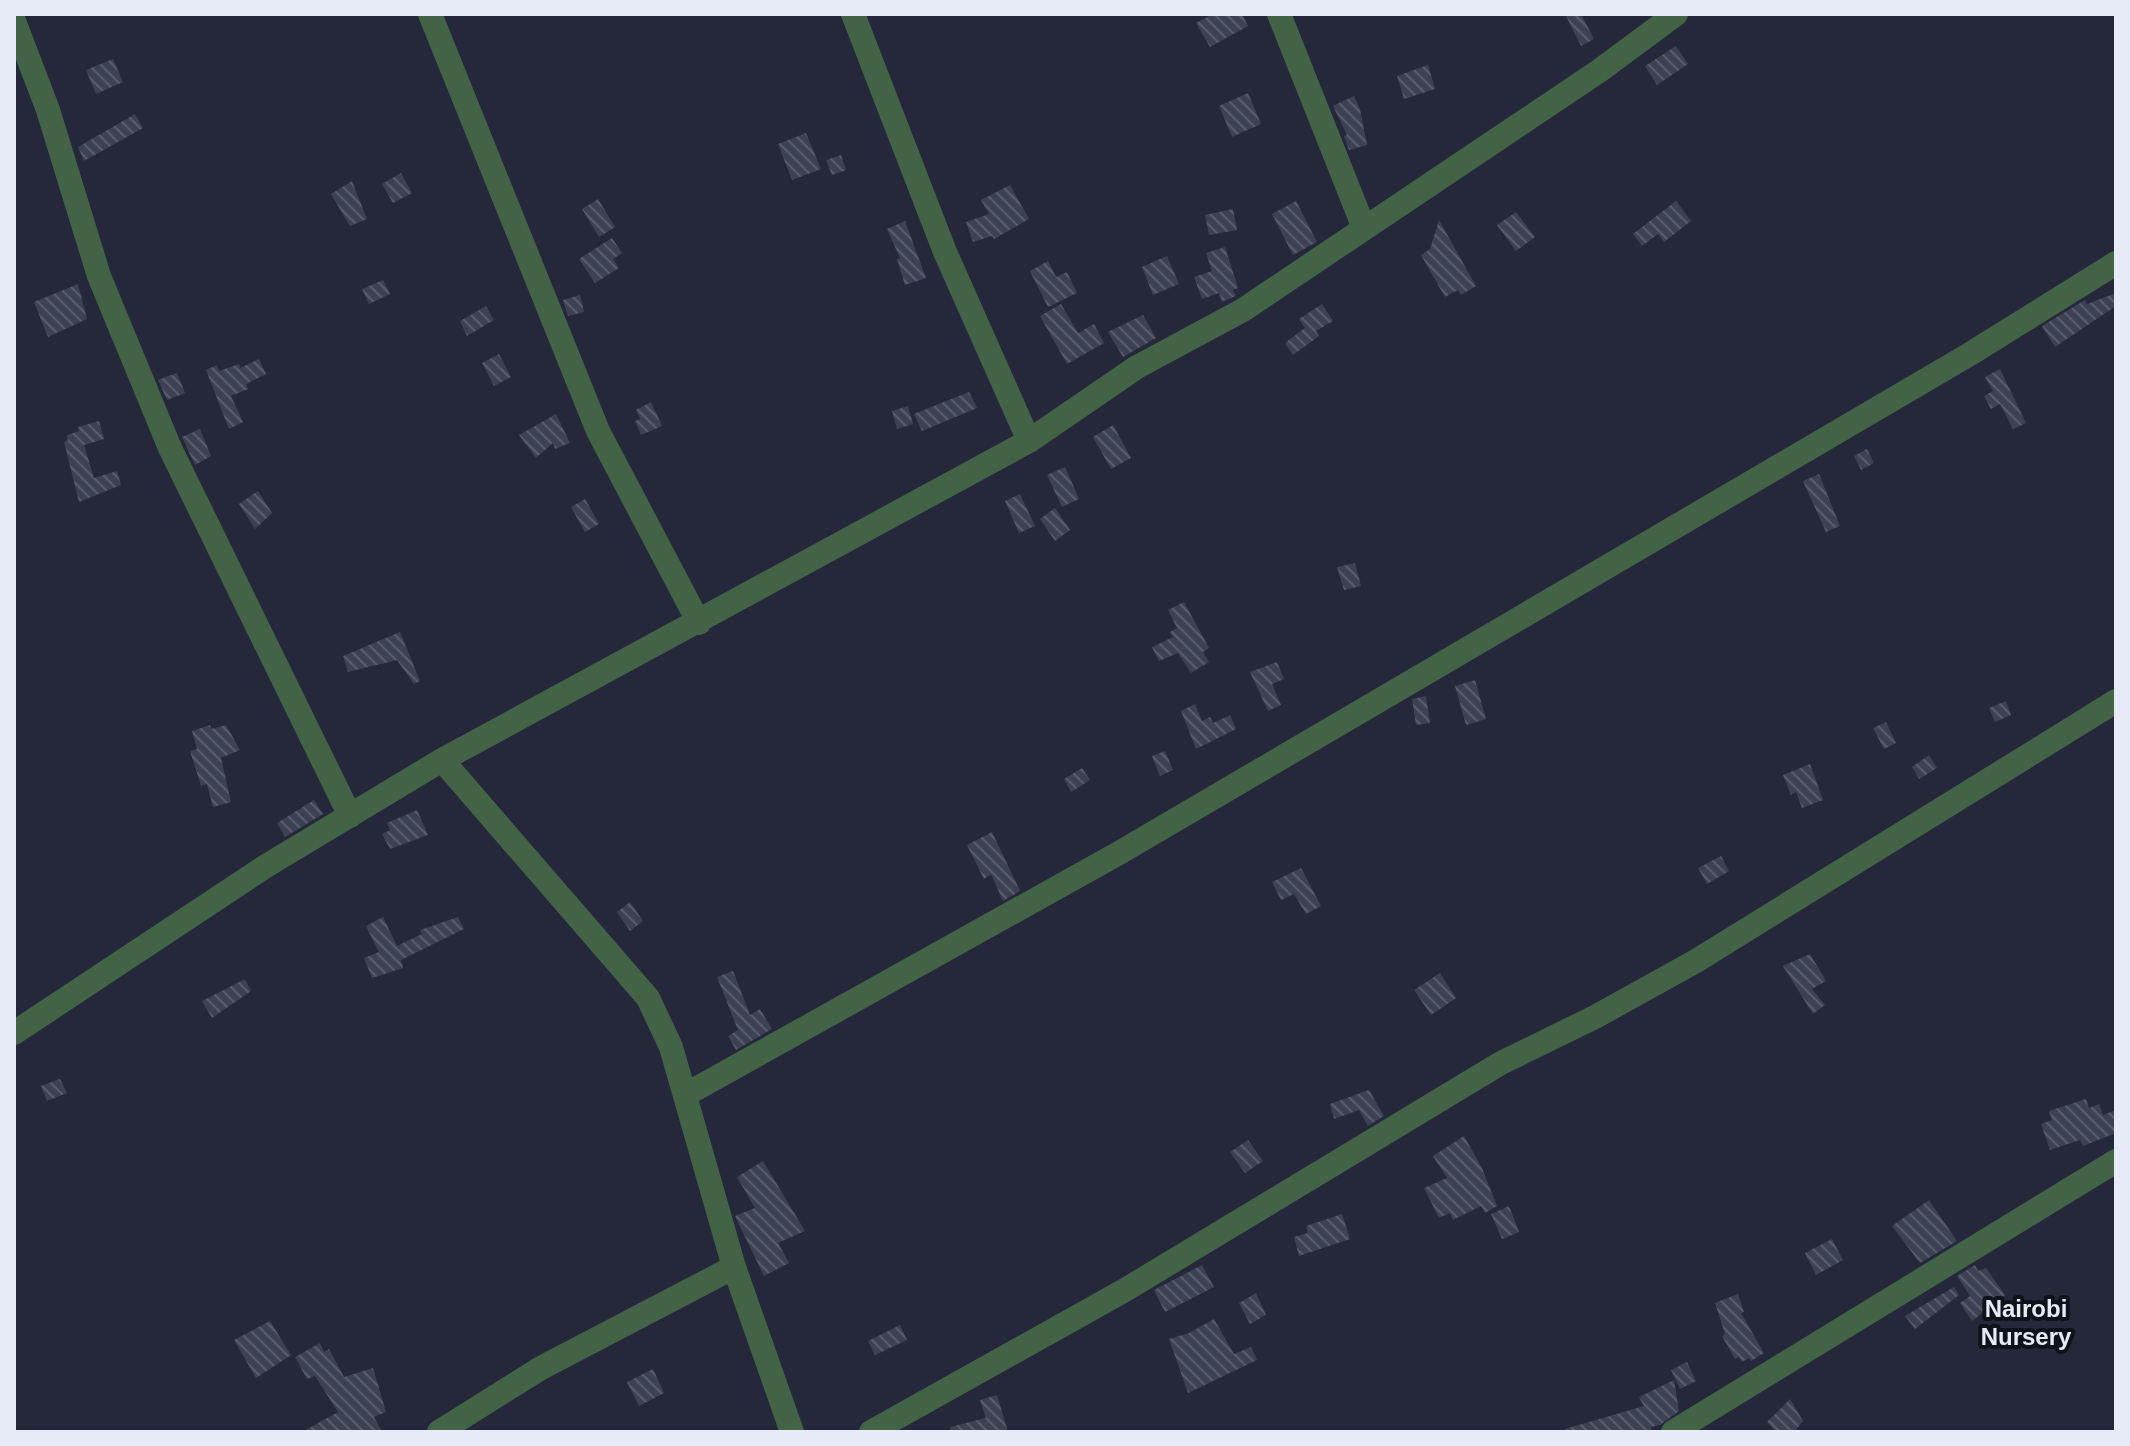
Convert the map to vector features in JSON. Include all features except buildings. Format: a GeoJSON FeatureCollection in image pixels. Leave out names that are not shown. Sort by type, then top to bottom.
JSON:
{"type":"FeatureCollection","features":[{"type":"Feature","properties":{"kind":"street"},"geometry":{"type":"LineString","coordinates":[[430,14],[598,431],[699,623]]}},
{"type":"Feature","properties":{"kind":"street"},"geometry":{"type":"LineString","coordinates":[[853,14],[945,252],[1029,441]]}},
{"type":"Feature","properties":{"kind":"street"},"geometry":{"type":"LineString","coordinates":[[1279,14],[1364,228]]}},
{"type":"Feature","properties":{"kind":"street"},"geometry":{"type":"LineString","coordinates":[[14,1033],[266,866],[442,760],[1029,441],[1137,367],[1243,310],[1599,71],[1676,14]]}},
{"type":"Feature","properties":{"kind":"street"},"geometry":{"type":"LineString","coordinates":[[14,21],[48,110],[99,276],[164,433],[350,816]]}},
{"type":"Feature","properties":{"kind":"street"},"geometry":{"type":"LineString","coordinates":[[685,1095],[1119,853],[1970,354],[2116,263]]}},
{"type":"Feature","properties":{"kind":"street"},"geometry":{"type":"LineString","coordinates":[[871,1432],[1125,1290],[1501,1063],[1595,1017],[1696,961],[2116,701]]}},
{"type":"Feature","properties":{"kind":"street"},"geometry":{"type":"LineString","coordinates":[[442,760],[648,998],[671,1047],[734,1267],[792,1432]]}},
{"type":"Feature","properties":{"kind":"street"},"geometry":{"type":"LineString","coordinates":[[1673,1432],[2116,1161]]}},
{"type":"Feature","properties":{"kind":"street"},"geometry":{"type":"LineString","coordinates":[[439,1432],[541,1368],[734,1267]]}},
{"type":"Feature","properties":{"kind":"district","name":"Nairobi Nursery"},"geometry":{"type":"Point","coordinates":[2026,1323]}}]}
